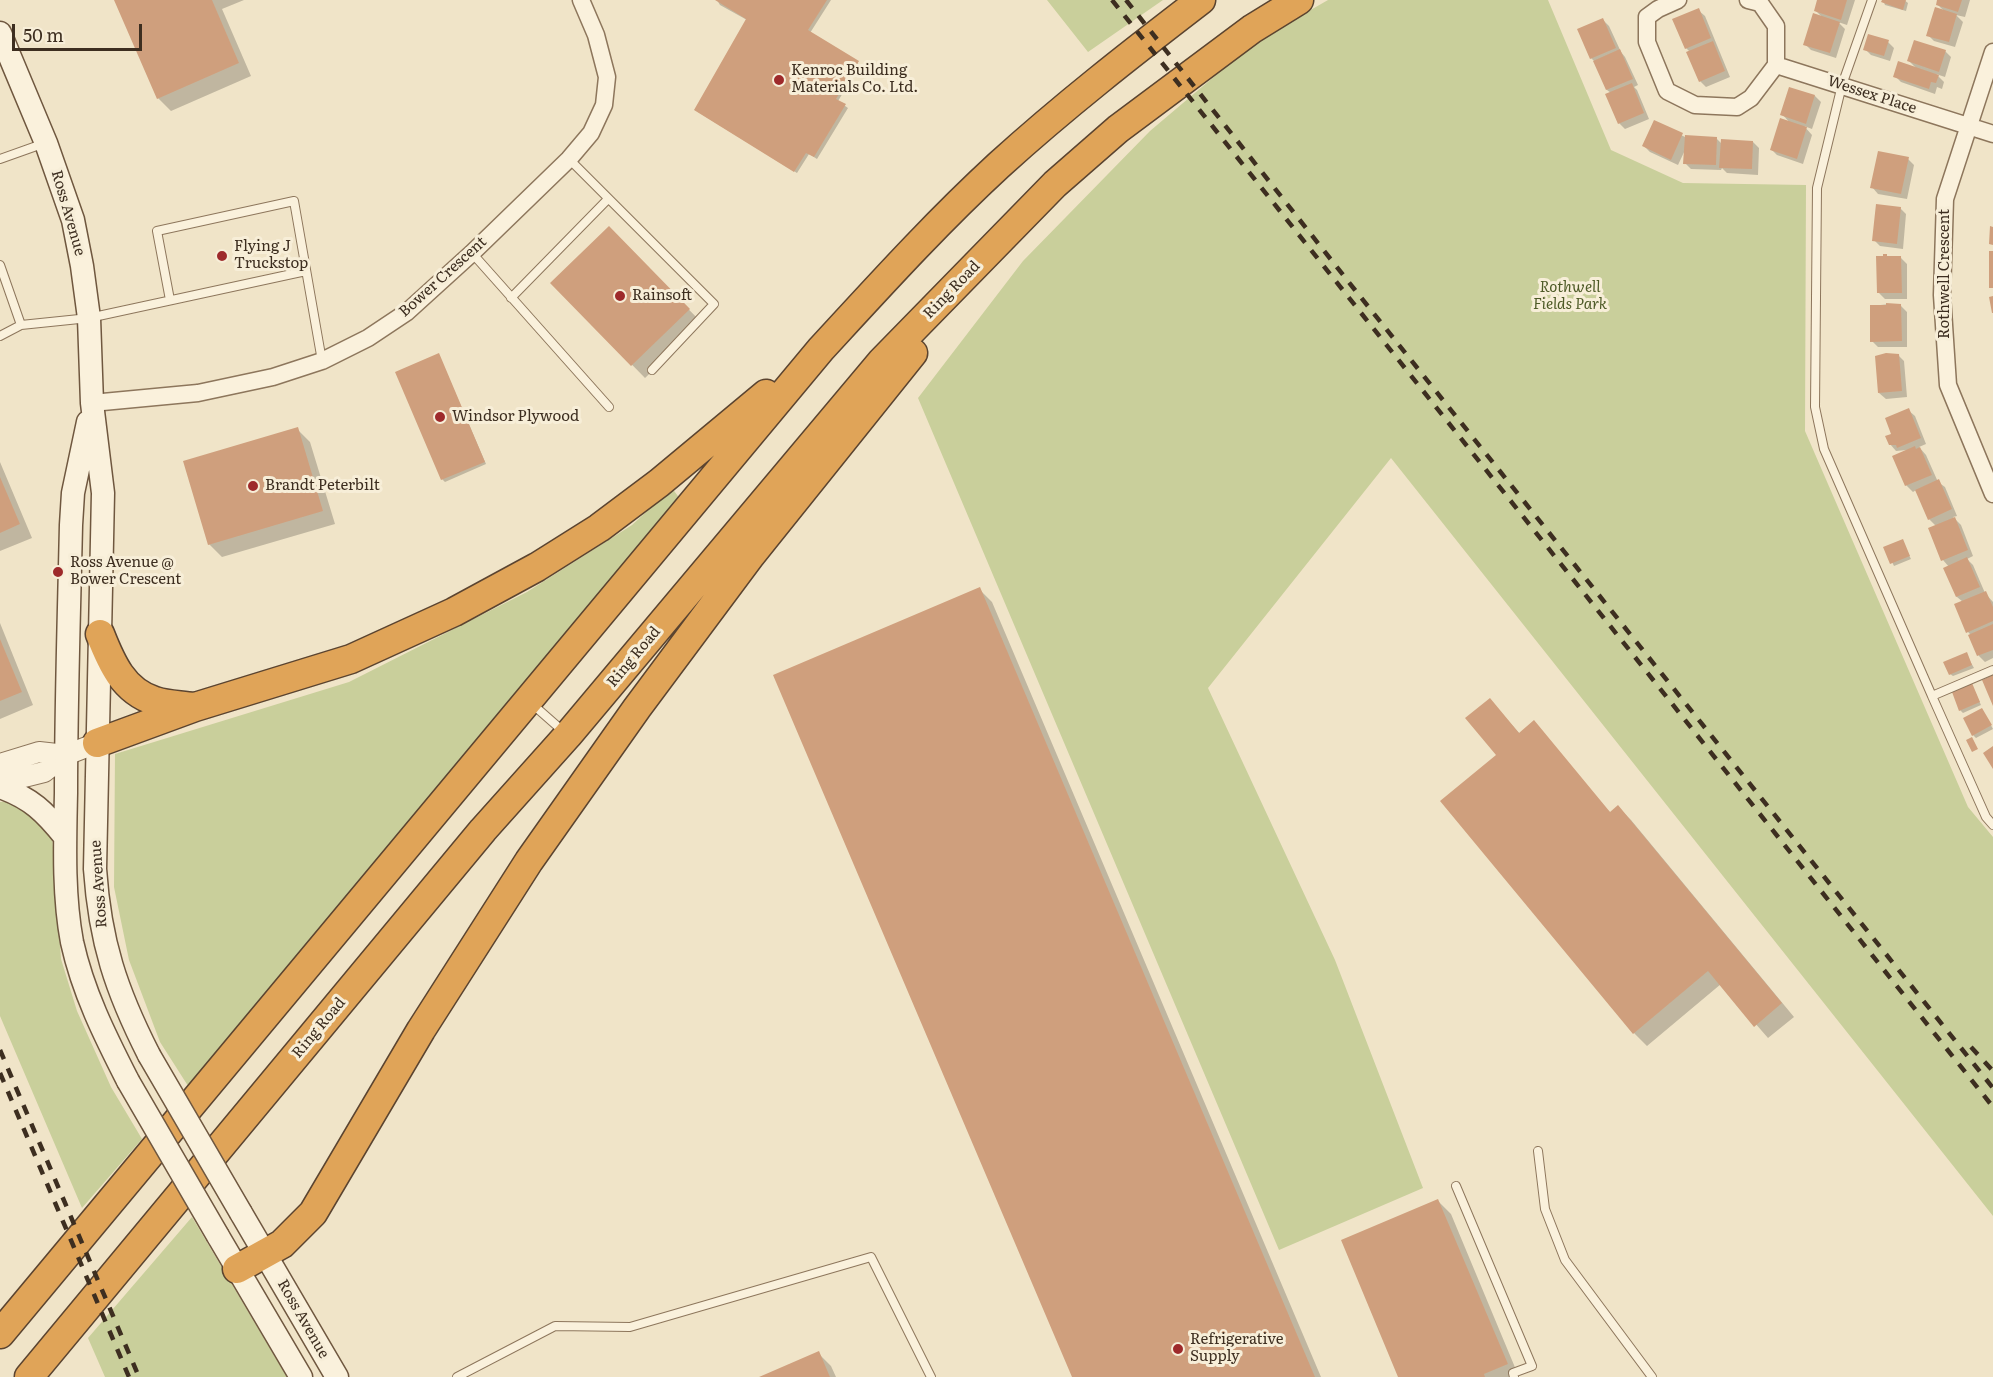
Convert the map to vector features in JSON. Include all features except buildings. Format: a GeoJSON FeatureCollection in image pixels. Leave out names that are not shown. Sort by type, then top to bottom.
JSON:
{"type":"FeatureCollection","features":[{"type":"Feature","properties":{"kind":"highway"},"geometry":{"type":"LineString","coordinates":[[0,1334],[821,349],[906,257],[998,166],[1090,86],[1201,0]]}},
{"type":"Feature","properties":{"kind":"highway","name":"Ring Road"},"geometry":{"type":"LineString","coordinates":[[29,1377],[483,830],[568,735],[882,361],[1054,184],[1118,129],[1252,29],[1299,0]]}},
{"type":"Feature","properties":{"kind":"highway"},"geometry":{"type":"LineString","coordinates":[[237,1269],[282,1244],[314,1213],[421,1030],[528,861],[637,708],[752,555],[998,242]]}},
{"type":"Feature","properties":{"kind":"highway"},"geometry":{"type":"LineString","coordinates":[[97,743],[195,707],[351,659],[454,612],[537,567],[599,528],[659,483],[821,349]]}},
{"type":"Feature","properties":{"kind":"highway"},"geometry":{"type":"LineString","coordinates":[[100,634],[112,664],[122,679],[136,691],[155,701],[195,707]]}},
{"type":"Feature","properties":{"kind":"main road","name":"Ross Avenue"},"geometry":{"type":"LineString","coordinates":[[0,33],[46,143],[73,220],[89,318],[92,403],[103,494],[95,869],[98,909],[105,948],[121,997],[149,1055],[337,1377]]}},
{"type":"Feature","properties":{"kind":"main road","name":"Ross Avenue"},"geometry":{"type":"LineString","coordinates":[[92,403],[73,493],[66,755],[65,837],[71,930],[79,970],[97,1022],[128,1081],[301,1377]]}},
{"type":"Feature","properties":{"kind":"main road"},"geometry":{"type":"LineString","coordinates":[[0,785],[35,803],[65,837]]}},
{"type":"Feature","properties":{"kind":"street","name":"Bower Crescent"},"geometry":{"type":"LineString","coordinates":[[92,403],[198,393],[273,377],[322,361],[368,338],[407,312],[569,159],[591,133],[604,105],[607,77],[596,35],[581,0]]}},
{"type":"Feature","properties":{"kind":"street"},"geometry":{"type":"LineString","coordinates":[[1678,0],[1647,17],[1647,42],[1667,91],[1695,105],[1737,107],[1751,98],[1776,65],[1776,26],[1760,3],[1748,0]]}},
{"type":"Feature","properties":{"kind":"street","name":"Rothwell Crescent"},"geometry":{"type":"LineString","coordinates":[[1993,52],[1945,199],[1942,295],[1948,385],[1993,494]]}},
{"type":"Feature","properties":{"kind":"street","name":"Wessex Place"},"geometry":{"type":"LineString","coordinates":[[1776,65],[1993,134]]}},
{"type":"Feature","properties":{"kind":"street"},"geometry":{"type":"LineString","coordinates":[[0,785],[44,772],[66,755],[97,743]]}},
{"type":"Feature","properties":{"kind":"street"},"geometry":{"type":"LineString","coordinates":[[0,764],[39,752],[66,755]]}},
{"type":"Feature","properties":{"kind":"lane"},"geometry":{"type":"LineString","coordinates":[[1872,0],[1842,85],[1817,188],[1815,407],[1824,449],[1986,817],[1993,825]]}},
{"type":"Feature","properties":{"kind":"lane"},"geometry":{"type":"LineString","coordinates":[[0,159],[46,143]]}},
{"type":"Feature","properties":{"kind":"lane"},"geometry":{"type":"LineString","coordinates":[[569,159],[714,304],[652,370]]}},
{"type":"Feature","properties":{"kind":"lane"},"geometry":{"type":"LineString","coordinates":[[512,298],[608,200]]}},
{"type":"Feature","properties":{"kind":"lane"},"geometry":{"type":"LineString","coordinates":[[170,300],[157,231],[294,201],[322,361]]}},
{"type":"Feature","properties":{"kind":"lane"},"geometry":{"type":"LineString","coordinates":[[472,253],[609,407]]}},
{"type":"Feature","properties":{"kind":"lane"},"geometry":{"type":"LineString","coordinates":[[0,265],[21,325]]}},
{"type":"Feature","properties":{"kind":"lane"},"geometry":{"type":"LineString","coordinates":[[0,336],[21,325],[89,318],[306,271]]}},
{"type":"Feature","properties":{"kind":"lane"},"geometry":{"type":"LineString","coordinates":[[1932,696],[1993,670]]}},
{"type":"Feature","properties":{"kind":"lane"},"geometry":{"type":"LineString","coordinates":[[529,701],[568,735]]}},
{"type":"Feature","properties":{"kind":"lane"},"geometry":{"type":"LineString","coordinates":[[1538,1151],[1545,1209],[1565,1260],[1652,1377]]}},
{"type":"Feature","properties":{"kind":"lane"},"geometry":{"type":"LineString","coordinates":[[1456,1186],[1532,1366],[1513,1374],[1514,1377]]}},
{"type":"Feature","properties":{"kind":"lane"},"geometry":{"type":"LineString","coordinates":[[457,1377],[555,1326],[630,1327],[871,1257],[931,1377]]}},
{"type":"Feature","properties":{"kind":"green space"},"geometry":{"type":"Polygon","coordinates":[[[1047,0],[1163,0],[1088,52],[1047,0]]]}},
{"type":"Feature","properties":{"kind":"green space","name":"Rothwell Fields Park"},"geometry":{"type":"Polygon","coordinates":[[[1328,0],[1548,0],[1611,150],[1683,183],[1806,185],[1805,431],[1968,807],[1993,837],[1993,1216],[1391,458],[1208,688],[1335,960],[1423,1188],[1279,1250],[918,398],[1023,261],[1150,131],[1255,42],[1328,0]]]}},
{"type":"Feature","properties":{"kind":"green space"},"geometry":{"type":"Polygon","coordinates":[[[672,488],[680,499],[190,1089],[160,1042],[129,960],[114,887],[115,754],[349,682],[527,592],[632,525],[672,488]]]}},
{"type":"Feature","properties":{"kind":"green space"},"geometry":{"type":"Polygon","coordinates":[[[12,801],[52,834],[61,959],[77,1011],[111,1087],[142,1139],[82,1208],[0,1016],[0,802],[12,801]]]}},
{"type":"Feature","properties":{"kind":"green space"},"geometry":{"type":"Polygon","coordinates":[[[192,1217],[287,1377],[105,1377],[88,1338],[192,1217]]]}},
{"type":"Feature","properties":{"kind":"railway"},"geometry":{"type":"LineString","coordinates":[[1112,0],[1993,1107]]}},
{"type":"Feature","properties":{"kind":"railway"},"geometry":{"type":"LineString","coordinates":[[1126,0],[1993,1088]]}},
{"type":"Feature","properties":{"kind":"railway"},"geometry":{"type":"LineString","coordinates":[[1971,1047],[1993,1071]]}},
{"type":"Feature","properties":{"kind":"railway"},"geometry":{"type":"LineString","coordinates":[[0,1050],[139,1377]]}},
{"type":"Feature","properties":{"kind":"railway"},"geometry":{"type":"LineString","coordinates":[[0,1073],[129,1377]]}},
{"type":"Feature","properties":{"kind":"place","name":"Kenroc Building Materials Co. Ltd."},"geometry":{"type":"Point","coordinates":[779,80]}},
{"type":"Feature","properties":{"kind":"place","name":"Flying J Truckstop"},"geometry":{"type":"Point","coordinates":[222,256]}},
{"type":"Feature","properties":{"kind":"place","name":"Rainsoft"},"geometry":{"type":"Point","coordinates":[620,296]}},
{"type":"Feature","properties":{"kind":"place","name":"Windsor Plywood"},"geometry":{"type":"Point","coordinates":[440,417]}},
{"type":"Feature","properties":{"kind":"place","name":"Brandt Peterbilt"},"geometry":{"type":"Point","coordinates":[253,486]}},
{"type":"Feature","properties":{"kind":"place","name":"Ross Avenue @ Bower Crescent"},"geometry":{"type":"Point","coordinates":[58,572]}},
{"type":"Feature","properties":{"kind":"place","name":"Refrigerative Supply"},"geometry":{"type":"Point","coordinates":[1178,1349]}}]}
